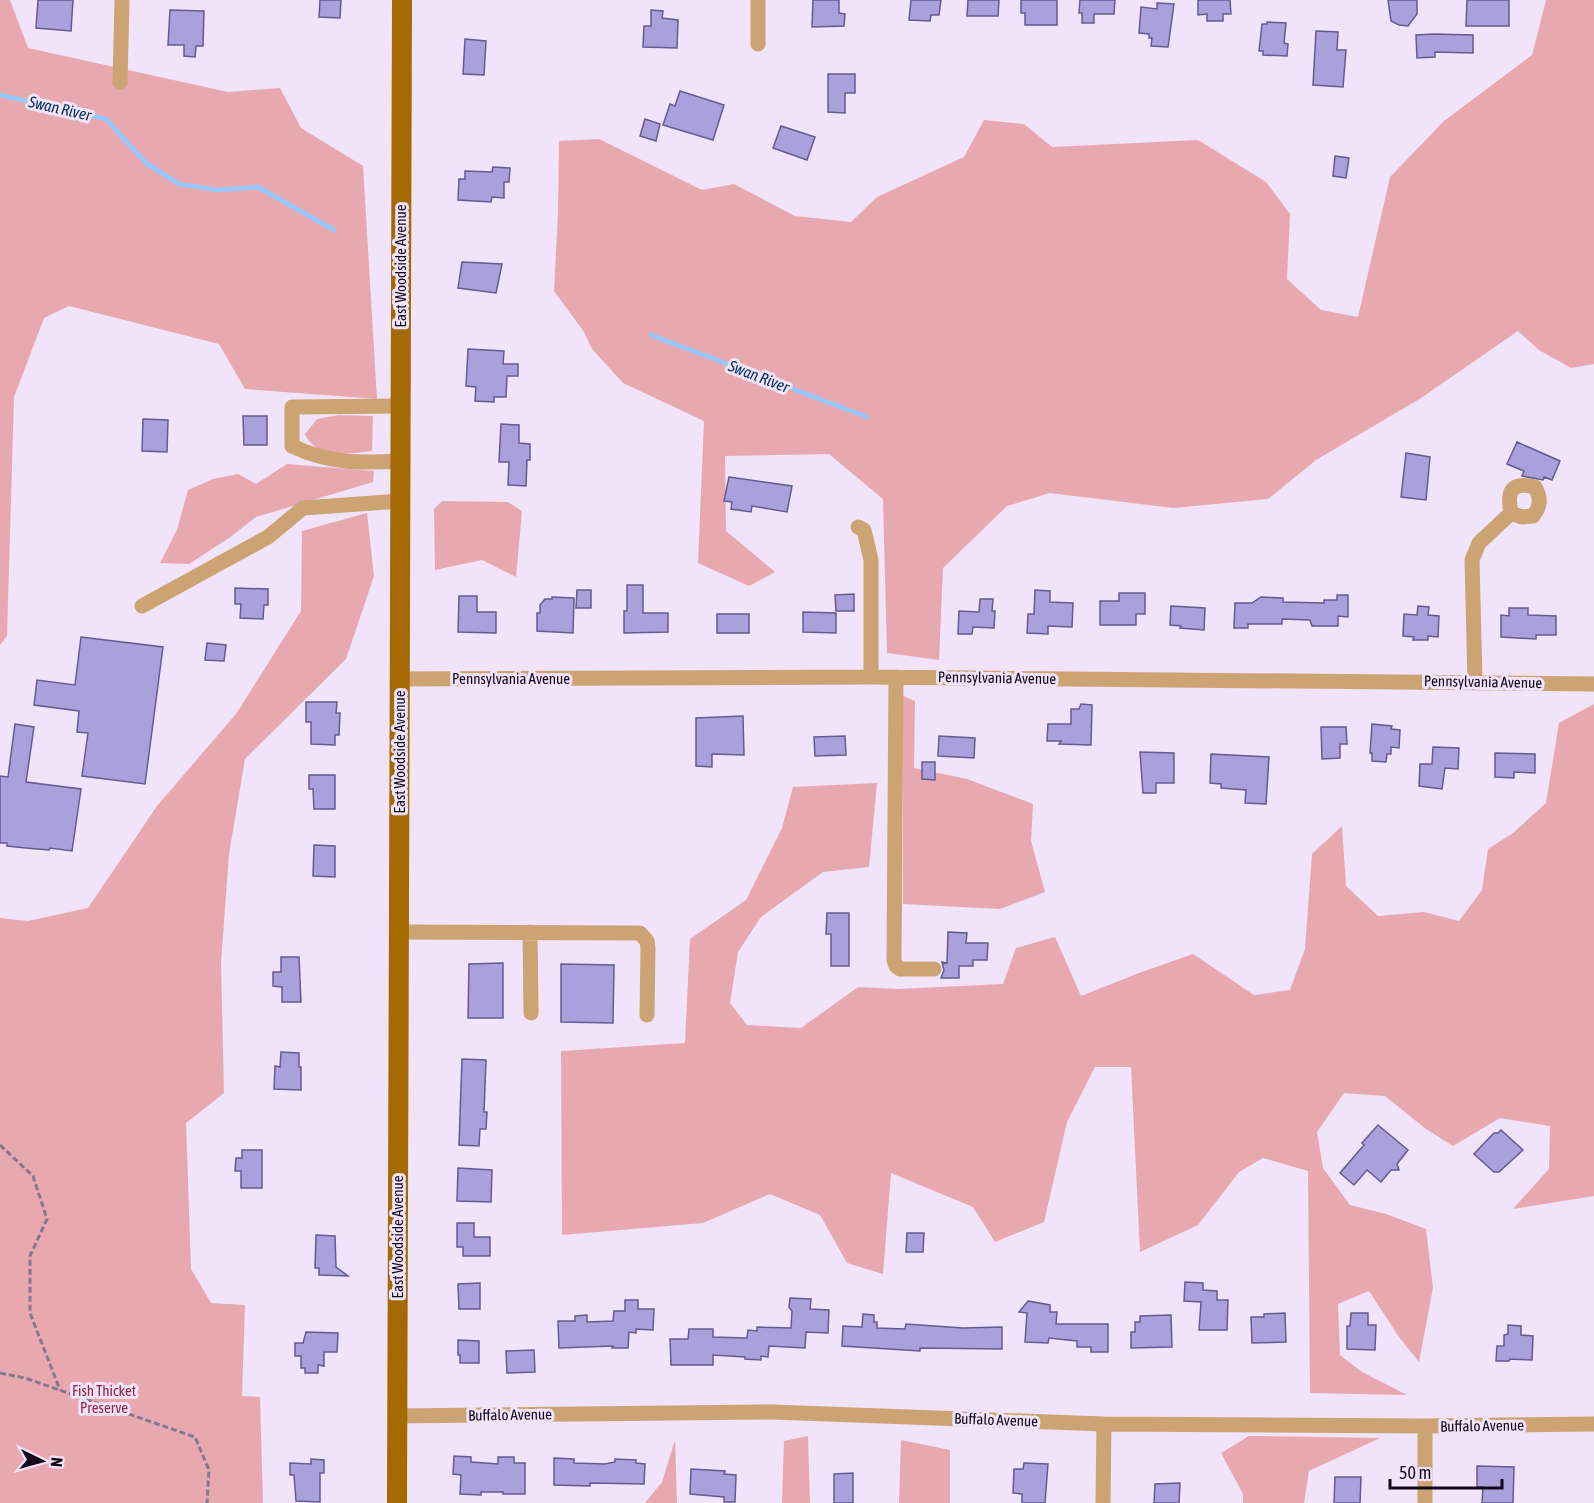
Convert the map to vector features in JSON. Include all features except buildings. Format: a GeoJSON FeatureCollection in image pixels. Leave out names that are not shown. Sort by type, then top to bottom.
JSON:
{"type":"FeatureCollection","features":[{"type":"Feature","properties":{"kind":"main road","name":"East Woodside Avenue"},"geometry":{"type":"LineString","coordinates":[[397,1503],[402,0]]}},
{"type":"Feature","properties":{"kind":"street"},"geometry":{"type":"LineString","coordinates":[[120,82],[122,0]]}},
{"type":"Feature","properties":{"kind":"street"},"geometry":{"type":"LineString","coordinates":[[758,44],[759,0]]}},
{"type":"Feature","properties":{"kind":"street"},"geometry":{"type":"LineString","coordinates":[[400,461],[343,461],[314,456],[292,446],[292,407],[401,406]]}},
{"type":"Feature","properties":{"kind":"street"},"geometry":{"type":"LineString","coordinates":[[142,606],[268,537],[303,508],[400,501]]}},
{"type":"Feature","properties":{"kind":"street"},"geometry":{"type":"LineString","coordinates":[[1475,682],[1472,560],[1479,543],[1511,513]]}},
{"type":"Feature","properties":{"kind":"street"},"geometry":{"type":"LineString","coordinates":[[858,526],[864,530],[871,560],[871,677]]}},
{"type":"Feature","properties":{"kind":"street"},"geometry":{"type":"LineString","coordinates":[[896,677],[894,960],[900,969],[934,969]]}},
{"type":"Feature","properties":{"kind":"street","name":"Pennsylvania Avenue"},"geometry":{"type":"LineString","coordinates":[[400,679],[896,677],[1594,684]]}},
{"type":"Feature","properties":{"kind":"street"},"geometry":{"type":"LineString","coordinates":[[399,932],[640,933],[647,941],[648,948],[647,1015]]}},
{"type":"Feature","properties":{"kind":"street"},"geometry":{"type":"LineString","coordinates":[[531,932],[531,1013]]}},
{"type":"Feature","properties":{"kind":"street","name":"Buffalo Avenue"},"geometry":{"type":"LineString","coordinates":[[398,1416],[772,1412],[1104,1424],[1425,1426],[1594,1424]]}},
{"type":"Feature","properties":{"kind":"street"},"geometry":{"type":"LineString","coordinates":[[1103,1503],[1104,1424]]}},
{"type":"Feature","properties":{"kind":"street"},"geometry":{"type":"LineString","coordinates":[[1425,1426],[1425,1503]]}},
{"type":"Feature","properties":{"kind":"path"},"geometry":{"type":"LineString","coordinates":[[0,1145],[33,1176],[47,1219],[30,1256],[30,1313],[60,1390]]}},
{"type":"Feature","properties":{"kind":"path"},"geometry":{"type":"LineString","coordinates":[[0,1372],[25,1378],[195,1437],[209,1470],[207,1503]]}},
{"type":"Feature","properties":{"kind":"green space"},"geometry":{"type":"Polygon","coordinates":[[[0,0],[10,0],[28,48],[228,92],[280,88],[301,128],[363,166],[377,399],[245,389],[219,344],[69,306],[44,318],[14,397],[7,636],[0,645],[0,0]]]}},
{"type":"Feature","properties":{"kind":"green space"},"geometry":{"type":"Polygon","coordinates":[[[1546,0],[1594,0],[1594,364],[1571,368],[1539,350],[1518,331],[1421,398],[1316,460],[1268,499],[1173,508],[1050,493],[1007,506],[943,568],[939,660],[887,653],[883,499],[829,454],[725,456],[726,531],[775,572],[749,586],[698,563],[704,421],[623,383],[592,349],[584,332],[554,291],[559,141],[599,139],[702,190],[734,184],[795,216],[851,222],[877,197],[964,157],[984,120],[1024,124],[1052,147],[1198,140],[1266,182],[1290,214],[1287,279],[1321,310],[1358,317],[1390,177],[1444,121],[1532,55],[1546,0]]]}},
{"type":"Feature","properties":{"kind":"green space"},"geometry":{"type":"Polygon","coordinates":[[[339,415],[373,416],[372,451],[344,454],[325,452],[310,442],[305,434],[317,419],[339,415]]]}},
{"type":"Feature","properties":{"kind":"green space"},"geometry":{"type":"Polygon","coordinates":[[[287,464],[374,471],[373,482],[256,517],[189,564],[160,563],[177,530],[188,490],[213,479],[238,474],[256,484],[287,464]]]}},
{"type":"Feature","properties":{"kind":"green space"},"geometry":{"type":"Polygon","coordinates":[[[442,501],[508,502],[522,511],[516,577],[482,560],[435,570],[434,509],[442,501]]]}},
{"type":"Feature","properties":{"kind":"green space","name":"Fish Thicket Preserve"},"geometry":{"type":"Polygon","coordinates":[[[367,513],[374,576],[346,659],[245,759],[229,854],[221,963],[224,1093],[186,1123],[191,1269],[211,1303],[245,1305],[242,1396],[260,1397],[263,1503],[0,1503],[0,918],[28,921],[88,908],[157,806],[236,714],[301,611],[302,531],[367,513]]]}},
{"type":"Feature","properties":{"kind":"green space"},"geometry":{"type":"Polygon","coordinates":[[[903,696],[915,701],[914,768],[967,779],[1033,804],[1031,841],[1045,892],[1000,909],[903,904],[903,696]]]}},
{"type":"Feature","properties":{"kind":"green space"},"geometry":{"type":"Polygon","coordinates":[[[1594,704],[1594,1196],[1513,1209],[1549,1169],[1550,1126],[1500,1118],[1453,1146],[1426,1129],[1385,1096],[1344,1093],[1317,1132],[1323,1168],[1350,1205],[1386,1214],[1426,1229],[1433,1288],[1419,1362],[1399,1337],[1369,1291],[1338,1304],[1340,1355],[1362,1372],[1407,1395],[1310,1393],[1308,1171],[1263,1158],[1239,1172],[1198,1225],[1140,1252],[1131,1067],[1095,1067],[1067,1122],[1044,1222],[995,1242],[973,1207],[891,1173],[883,1274],[847,1263],[820,1215],[770,1194],[703,1223],[562,1235],[561,1051],[685,1043],[690,939],[746,900],[782,828],[793,787],[877,783],[869,867],[823,872],[761,917],[738,952],[730,1003],[747,1025],[801,1028],[858,987],[898,989],[1003,984],[1016,948],[1055,937],[1081,996],[1193,954],[1254,995],[1290,990],[1305,949],[1312,854],[1342,826],[1346,886],[1378,916],[1424,912],[1459,921],[1482,890],[1488,849],[1513,833],[1546,803],[1559,723],[1594,704]]]}},
{"type":"Feature","properties":{"kind":"green space"},"geometry":{"type":"Polygon","coordinates":[[[808,1436],[810,1503],[782,1503],[784,1441],[808,1436]]]}},
{"type":"Feature","properties":{"kind":"green space"},"geometry":{"type":"Polygon","coordinates":[[[1249,1436],[1380,1438],[1309,1471],[1304,1503],[1243,1503],[1243,1494],[1221,1453],[1249,1436]]]}},
{"type":"Feature","properties":{"kind":"green space"},"geometry":{"type":"Polygon","coordinates":[[[675,1440],[677,1503],[645,1503],[662,1482],[675,1440]]]}},
{"type":"Feature","properties":{"kind":"green space"},"geometry":{"type":"Polygon","coordinates":[[[901,1440],[950,1450],[950,1503],[899,1503],[901,1440]]]}},
{"type":"Feature","properties":{"kind":"waterway","name":"Swan River"},"geometry":{"type":"LineString","coordinates":[[0,95],[106,119],[146,163],[179,184],[218,190],[258,187],[334,230]]}},
{"type":"Feature","properties":{"kind":"waterway","name":"Swan River"},"geometry":{"type":"LineString","coordinates":[[651,335],[867,417]]}}]}
